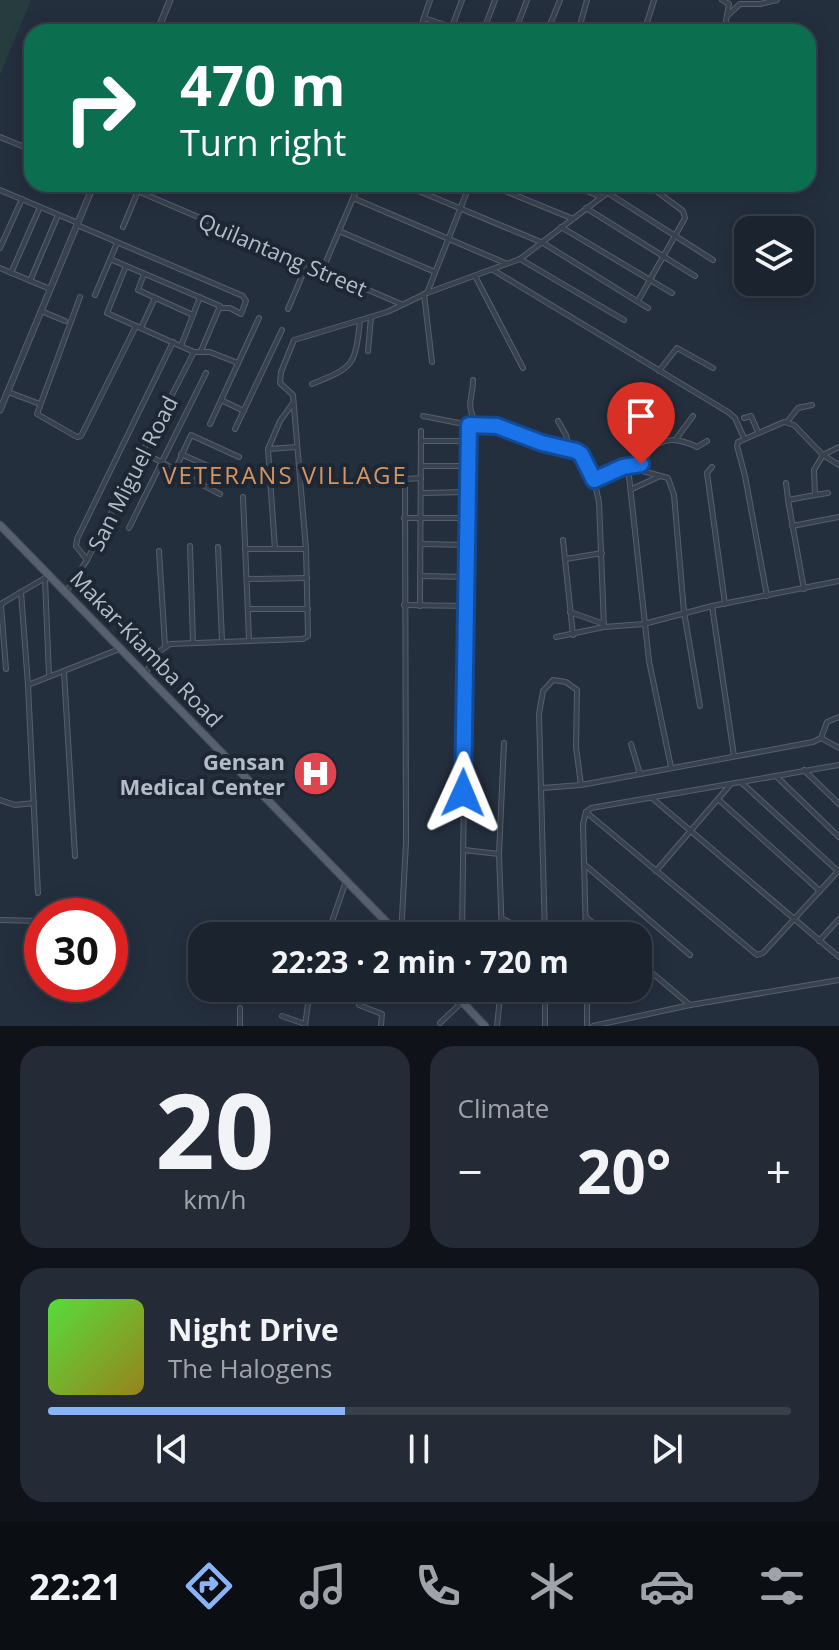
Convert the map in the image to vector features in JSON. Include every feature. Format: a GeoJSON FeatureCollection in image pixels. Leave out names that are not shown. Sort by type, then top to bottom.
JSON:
{"type":"FeatureCollection","features":[{"type":"Feature","properties":{"kind":"main road","name":"Makar-Kiamba Road"},"geometry":{"type":"LineString","coordinates":[[0,525],[386,922]]}},
{"type":"Feature","properties":{"kind":"main road"},"geometry":{"type":"LineString","coordinates":[[462,1002],[485,1026]]}},
{"type":"Feature","properties":{"kind":"street"},"geometry":{"type":"LineString","coordinates":[[160,24],[170,0]]}},
{"type":"Feature","properties":{"kind":"street"},"geometry":{"type":"LineString","coordinates":[[422,24],[430,0]]}},
{"type":"Feature","properties":{"kind":"street"},"geometry":{"type":"LineString","coordinates":[[453,24],[462,0]]}},
{"type":"Feature","properties":{"kind":"street"},"geometry":{"type":"LineString","coordinates":[[486,24],[495,0]]}},
{"type":"Feature","properties":{"kind":"street"},"geometry":{"type":"LineString","coordinates":[[518,24],[527,0]]}},
{"type":"Feature","properties":{"kind":"street"},"geometry":{"type":"LineString","coordinates":[[550,24],[560,0]]}},
{"type":"Feature","properties":{"kind":"street"},"geometry":{"type":"LineString","coordinates":[[580,24],[587,0]]}},
{"type":"Feature","properties":{"kind":"street"},"geometry":{"type":"LineString","coordinates":[[646,24],[654,0]]}},
{"type":"Feature","properties":{"kind":"street"},"geometry":{"type":"LineString","coordinates":[[722,0],[729,4],[726,24]]}},
{"type":"Feature","properties":{"kind":"street"},"geometry":{"type":"LineString","coordinates":[[727,16],[740,4],[777,0]]}},
{"type":"Feature","properties":{"kind":"street"},"geometry":{"type":"LineString","coordinates":[[424,18],[443,24]]}},
{"type":"Feature","properties":{"kind":"street"},"geometry":{"type":"LineString","coordinates":[[0,137],[24,147]]}},
{"type":"Feature","properties":{"kind":"street"},"geometry":{"type":"LineString","coordinates":[[1,192],[243,296],[246,301],[241,314],[230,308],[219,308],[110,259]]}},
{"type":"Feature","properties":{"kind":"street"},"geometry":{"type":"LineString","coordinates":[[0,410],[91,192]]}},
{"type":"Feature","properties":{"kind":"street"},"geometry":{"type":"LineString","coordinates":[[123,227],[138,192]]}},
{"type":"Feature","properties":{"kind":"street","name":"Quilantang Street"},"geometry":{"type":"LineString","coordinates":[[140,192],[401,304]]}},
{"type":"Feature","properties":{"kind":"street"},"geometry":{"type":"LineString","coordinates":[[322,271],[356,192]]}},
{"type":"Feature","properties":{"kind":"street"},"geometry":{"type":"LineString","coordinates":[[423,192],[543,243],[648,308]]}},
{"type":"Feature","properties":{"kind":"street"},"geometry":{"type":"LineString","coordinates":[[432,362],[425,294],[467,192]]}},
{"type":"Feature","properties":{"kind":"street"},"geometry":{"type":"LineString","coordinates":[[506,192],[572,218]]}},
{"type":"Feature","properties":{"kind":"street"},"geometry":{"type":"LineString","coordinates":[[589,192],[601,197]]}},
{"type":"Feature","properties":{"kind":"street"},"geometry":{"type":"LineString","coordinates":[[638,301],[683,224],[683,211],[658,192]]}},
{"type":"Feature","properties":{"kind":"street"},"geometry":{"type":"LineString","coordinates":[[165,646],[308,636],[306,549],[293,395],[282,386],[280,379],[294,340],[360,321],[520,259],[608,193],[713,260]]}},
{"type":"Feature","properties":{"kind":"street"},"geometry":{"type":"LineString","coordinates":[[353,198],[506,264]]}},
{"type":"Feature","properties":{"kind":"street"},"geometry":{"type":"LineString","coordinates":[[0,248],[22,199]]}},
{"type":"Feature","properties":{"kind":"street"},"geometry":{"type":"LineString","coordinates":[[11,273],[40,207]]}},
{"type":"Feature","properties":{"kind":"street"},"geometry":{"type":"LineString","coordinates":[[586,208],[695,276]]}},
{"type":"Feature","properties":{"kind":"street"},"geometry":{"type":"LineString","coordinates":[[30,281],[58,215]]}},
{"type":"Feature","properties":{"kind":"street"},"geometry":{"type":"LineString","coordinates":[[561,227],[672,293]]}},
{"type":"Feature","properties":{"kind":"street"},"geometry":{"type":"LineString","coordinates":[[339,231],[435,272]]}},
{"type":"Feature","properties":{"kind":"street"},"geometry":{"type":"LineString","coordinates":[[95,295],[117,243]]}},
{"type":"Feature","properties":{"kind":"street"},"geometry":{"type":"LineString","coordinates":[[520,259],[624,320]]}},
{"type":"Feature","properties":{"kind":"street"},"geometry":{"type":"LineString","coordinates":[[288,309],[307,264]]}},
{"type":"Feature","properties":{"kind":"street"},"geometry":{"type":"LineString","coordinates":[[126,266],[107,313],[181,346],[238,363]]}},
{"type":"Feature","properties":{"kind":"street"},"geometry":{"type":"LineString","coordinates":[[0,268],[50,289]]}},
{"type":"Feature","properties":{"kind":"street"},"geometry":{"type":"LineString","coordinates":[[492,270],[728,412],[735,418],[744,438]]}},
{"type":"Feature","properties":{"kind":"street"},"geometry":{"type":"LineString","coordinates":[[145,274],[138,290],[193,315]]}},
{"type":"Feature","properties":{"kind":"street"},"geometry":{"type":"LineString","coordinates":[[475,276],[523,368]]}},
{"type":"Feature","properties":{"kind":"street"},"geometry":{"type":"LineString","coordinates":[[80,297],[38,416],[79,437],[155,298]]}},
{"type":"Feature","properties":{"kind":"street"},"geometry":{"type":"LineString","coordinates":[[181,346],[200,297]]}},
{"type":"Feature","properties":{"kind":"street","name":"San Miguel Road"},"geometry":{"type":"LineString","coordinates":[[66,592],[87,560],[219,308]]}},
{"type":"Feature","properties":{"kind":"street"},"geometry":{"type":"LineString","coordinates":[[41,311],[65,321]]}},
{"type":"Feature","properties":{"kind":"street"},"geometry":{"type":"LineString","coordinates":[[368,351],[371,317]]}},
{"type":"Feature","properties":{"kind":"street"},"geometry":{"type":"LineString","coordinates":[[210,424],[259,318]]}},
{"type":"Feature","properties":{"kind":"street"},"geometry":{"type":"LineString","coordinates":[[312,384],[346,369],[352,362],[360,321]]}},
{"type":"Feature","properties":{"kind":"street"},"geometry":{"type":"LineString","coordinates":[[235,429],[282,330]]}},
{"type":"Feature","properties":{"kind":"street"},"geometry":{"type":"LineString","coordinates":[[87,560],[77,549],[77,539],[173,342]]}},
{"type":"Feature","properties":{"kind":"street"},"geometry":{"type":"LineString","coordinates":[[659,371],[677,348],[713,368]]}},
{"type":"Feature","properties":{"kind":"street"},"geometry":{"type":"LineString","coordinates":[[129,528],[206,373]]}},
{"type":"Feature","properties":{"kind":"street"},"geometry":{"type":"LineString","coordinates":[[473,380],[469,406],[476,424]]}},
{"type":"Feature","properties":{"kind":"street"},"geometry":{"type":"LineString","coordinates":[[8,392],[40,404]]}},
{"type":"Feature","properties":{"kind":"street"},"geometry":{"type":"LineString","coordinates":[[221,400],[244,411]]}},
{"type":"Feature","properties":{"kind":"street"},"geometry":{"type":"LineString","coordinates":[[275,549],[268,449],[280,421],[293,403]]}},
{"type":"Feature","properties":{"kind":"street"},"geometry":{"type":"LineString","coordinates":[[787,422],[798,408],[812,405]]}},
{"type":"Feature","properties":{"kind":"street"},"geometry":{"type":"LineString","coordinates":[[423,416],[469,425],[497,426],[581,454],[594,480],[599,502],[604,626]]}},
{"type":"Feature","properties":{"kind":"street"},"geometry":{"type":"LineString","coordinates":[[636,467],[654,447],[676,439],[693,416]]}},
{"type":"Feature","properties":{"kind":"street"},"geometry":{"type":"LineString","coordinates":[[744,418],[751,416],[758,432]]}},
{"type":"Feature","properties":{"kind":"street"},"geometry":{"type":"LineString","coordinates":[[558,421],[569,448]]}},
{"type":"Feature","properties":{"kind":"street"},"geometry":{"type":"LineString","coordinates":[[767,596],[737,446],[744,438],[787,422],[794,425],[823,455],[839,465]]}},
{"type":"Feature","properties":{"kind":"street"},"geometry":{"type":"LineString","coordinates":[[462,922],[469,425]]}},
{"type":"Feature","properties":{"kind":"street"},"geometry":{"type":"LineString","coordinates":[[420,606],[421,431]]}},
{"type":"Feature","properties":{"kind":"street"},"geometry":{"type":"LineString","coordinates":[[175,470],[192,434],[239,457]]}},
{"type":"Feature","properties":{"kind":"street"},"geometry":{"type":"LineString","coordinates":[[676,439],[697,447],[707,441]]}},
{"type":"Feature","properties":{"kind":"street"},"geometry":{"type":"LineString","coordinates":[[421,441],[470,441]]}},
{"type":"Feature","properties":{"kind":"street"},"geometry":{"type":"LineString","coordinates":[[268,449],[297,447]]}},
{"type":"Feature","properties":{"kind":"street"},"geometry":{"type":"LineString","coordinates":[[815,495],[814,470],[823,455],[839,447]]}},
{"type":"Feature","properties":{"kind":"street"},"geometry":{"type":"LineString","coordinates":[[143,453],[220,494]]}},
{"type":"Feature","properties":{"kind":"street"},"geometry":{"type":"LineString","coordinates":[[181,454],[230,476]]}},
{"type":"Feature","properties":{"kind":"street"},"geometry":{"type":"LineString","coordinates":[[421,466],[469,466]]}},
{"type":"Feature","properties":{"kind":"street"},"geometry":{"type":"LineString","coordinates":[[628,467],[644,624],[671,767]]}},
{"type":"Feature","properties":{"kind":"street"},"geometry":{"type":"LineString","coordinates":[[594,480],[636,467],[671,482],[684,612],[700,706]]}},
{"type":"Feature","properties":{"kind":"street"},"geometry":{"type":"LineString","coordinates":[[712,467],[707,473],[725,604]]}},
{"type":"Feature","properties":{"kind":"street"},"geometry":{"type":"LineString","coordinates":[[632,489],[662,476]]}},
{"type":"Feature","properties":{"kind":"street"},"geometry":{"type":"LineString","coordinates":[[401,922],[406,842],[405,480],[421,478]]}},
{"type":"Feature","properties":{"kind":"street"},"geometry":{"type":"LineString","coordinates":[[786,483],[804,589]]}},
{"type":"Feature","properties":{"kind":"street"},"geometry":{"type":"LineString","coordinates":[[421,493],[469,492]]}},
{"type":"Feature","properties":{"kind":"street"},"geometry":{"type":"LineString","coordinates":[[788,500],[828,493]]}},
{"type":"Feature","properties":{"kind":"street"},"geometry":{"type":"LineString","coordinates":[[243,497],[249,639]]}},
{"type":"Feature","properties":{"kind":"street"},"geometry":{"type":"LineString","coordinates":[[792,526],[839,517]]}},
{"type":"Feature","properties":{"kind":"street"},"geometry":{"type":"LineString","coordinates":[[404,518],[468,518]]}},
{"type":"Feature","properties":{"kind":"street"},"geometry":{"type":"LineString","coordinates":[[563,540],[573,635]]}},
{"type":"Feature","properties":{"kind":"street"},"geometry":{"type":"LineString","coordinates":[[421,544],[468,545]]}},
{"type":"Feature","properties":{"kind":"street"},"geometry":{"type":"LineString","coordinates":[[190,546],[193,642]]}},
{"type":"Feature","properties":{"kind":"street"},"geometry":{"type":"LineString","coordinates":[[218,547],[222,641]]}},
{"type":"Feature","properties":{"kind":"street"},"geometry":{"type":"LineString","coordinates":[[245,549],[306,549]]}},
{"type":"Feature","properties":{"kind":"street"},"geometry":{"type":"LineString","coordinates":[[146,672],[165,646],[159,551]]}},
{"type":"Feature","properties":{"kind":"street"},"geometry":{"type":"LineString","coordinates":[[566,559],[602,553]]}},
{"type":"Feature","properties":{"kind":"street"},"geometry":{"type":"LineString","coordinates":[[421,576],[468,577]]}},
{"type":"Feature","properties":{"kind":"street"},"geometry":{"type":"LineString","coordinates":[[6,669],[0,605],[48,577],[49,677]]}},
{"type":"Feature","properties":{"kind":"street"},"geometry":{"type":"LineString","coordinates":[[247,579],[307,578]]}},
{"type":"Feature","properties":{"kind":"street"},"geometry":{"type":"LineString","coordinates":[[556,637],[604,626],[644,624],[684,612],[839,581]]}},
{"type":"Feature","properties":{"kind":"street"},"geometry":{"type":"LineString","coordinates":[[21,592],[38,893]]}},
{"type":"Feature","properties":{"kind":"street"},"geometry":{"type":"LineString","coordinates":[[404,605],[467,606]]}},
{"type":"Feature","properties":{"kind":"street"},"geometry":{"type":"LineString","coordinates":[[712,606],[734,756]]}},
{"type":"Feature","properties":{"kind":"street"},"geometry":{"type":"LineString","coordinates":[[248,609],[308,609]]}},
{"type":"Feature","properties":{"kind":"street"},"geometry":{"type":"LineString","coordinates":[[570,612],[604,626]]}},
{"type":"Feature","properties":{"kind":"street"},"geometry":{"type":"LineString","coordinates":[[28,685],[122,648]]}},
{"type":"Feature","properties":{"kind":"street"},"geometry":{"type":"LineString","coordinates":[[64,672],[75,856]]}},
{"type":"Feature","properties":{"kind":"street"},"geometry":{"type":"LineString","coordinates":[[545,922],[539,714],[543,691],[553,680],[566,682],[577,690],[576,747],[581,785]]}},
{"type":"Feature","properties":{"kind":"street"},"geometry":{"type":"LineString","coordinates":[[542,788],[581,785],[813,742],[821,738],[827,722],[839,717]]}},
{"type":"Feature","properties":{"kind":"street"},"geometry":{"type":"LineString","coordinates":[[821,738],[839,748]]}},
{"type":"Feature","properties":{"kind":"street"},"geometry":{"type":"LineString","coordinates":[[504,743],[499,854],[502,919],[508,922]]}},
{"type":"Feature","properties":{"kind":"street"},"geometry":{"type":"LineString","coordinates":[[631,744],[640,774]]}},
{"type":"Feature","properties":{"kind":"street"},"geometry":{"type":"LineString","coordinates":[[586,922],[583,824],[586,812],[591,808],[839,765]]}},
{"type":"Feature","properties":{"kind":"street"},"geometry":{"type":"LineString","coordinates":[[804,770],[839,804]]}},
{"type":"Feature","properties":{"kind":"street"},"geometry":{"type":"LineString","coordinates":[[776,776],[839,837]]}},
{"type":"Feature","properties":{"kind":"street"},"geometry":{"type":"LineString","coordinates":[[586,812],[757,955],[763,953],[839,871],[742,783]]}},
{"type":"Feature","properties":{"kind":"street"},"geometry":{"type":"LineString","coordinates":[[656,871],[732,784]]}},
{"type":"Feature","properties":{"kind":"street"},"geometry":{"type":"LineString","coordinates":[[652,797],[839,957]]}},
{"type":"Feature","properties":{"kind":"street"},"geometry":{"type":"LineString","coordinates":[[0,800],[15,805],[34,803]]}},
{"type":"Feature","properties":{"kind":"street"},"geometry":{"type":"LineString","coordinates":[[719,800],[820,891]]}},
{"type":"Feature","properties":{"kind":"street"},"geometry":{"type":"LineString","coordinates":[[464,850],[499,854]]}},
{"type":"Feature","properties":{"kind":"street"},"geometry":{"type":"LineString","coordinates":[[584,864],[690,955]]}},
{"type":"Feature","properties":{"kind":"street"},"geometry":{"type":"LineString","coordinates":[[332,922],[346,881]]}},
{"type":"Feature","properties":{"kind":"street"},"geometry":{"type":"LineString","coordinates":[[586,917],[592,922]]}},
{"type":"Feature","properties":{"kind":"street"},"geometry":{"type":"LineString","coordinates":[[819,941],[839,919]]}},
{"type":"Feature","properties":{"kind":"street"},"geometry":{"type":"LineString","coordinates":[[0,920],[24,921]]}},
{"type":"Feature","properties":{"kind":"street"},"geometry":{"type":"LineString","coordinates":[[652,973],[690,1005]]}},
{"type":"Feature","properties":{"kind":"street"},"geometry":{"type":"LineString","coordinates":[[588,1002],[590,1026],[690,1005],[839,980]]}},
{"type":"Feature","properties":{"kind":"street"},"geometry":{"type":"LineString","coordinates":[[282,1016],[305,1025],[308,1002]]}},
{"type":"Feature","properties":{"kind":"street"},"geometry":{"type":"LineString","coordinates":[[440,1023],[462,1002]]}},
{"type":"Feature","properties":{"kind":"street"},"geometry":{"type":"LineString","coordinates":[[497,1026],[500,1002]]}},
{"type":"Feature","properties":{"kind":"street"},"geometry":{"type":"LineString","coordinates":[[545,1002],[545,1026]]}},
{"type":"Feature","properties":{"kind":"street"},"geometry":{"type":"LineString","coordinates":[[359,1005],[382,1014],[381,1026]]}},
{"type":"Feature","properties":{"kind":"street"},"geometry":{"type":"LineString","coordinates":[[240,1008],[240,1026]]}},
{"type":"Feature","properties":{"kind":"green space"},"geometry":{"type":"Polygon","coordinates":[[[0,0],[31,0],[0,75],[0,0]]]}},
{"type":"Feature","properties":{"kind":"place","name":"Gensan Medical Center"},"geometry":{"type":"Point","coordinates":[316,774]}},
{"type":"Feature","properties":{"kind":"district","name":"VETERANS VILLAGE"},"geometry":{"type":"Point","coordinates":[285,474]}},
{"type":"Feature","properties":{"kind":"route"},"geometry":{"type":"LineString","coordinates":[[463,793],[469,425],[497,426],[542,443],[576,451],[581,454],[594,480],[623,467],[641,464]]}}]}
